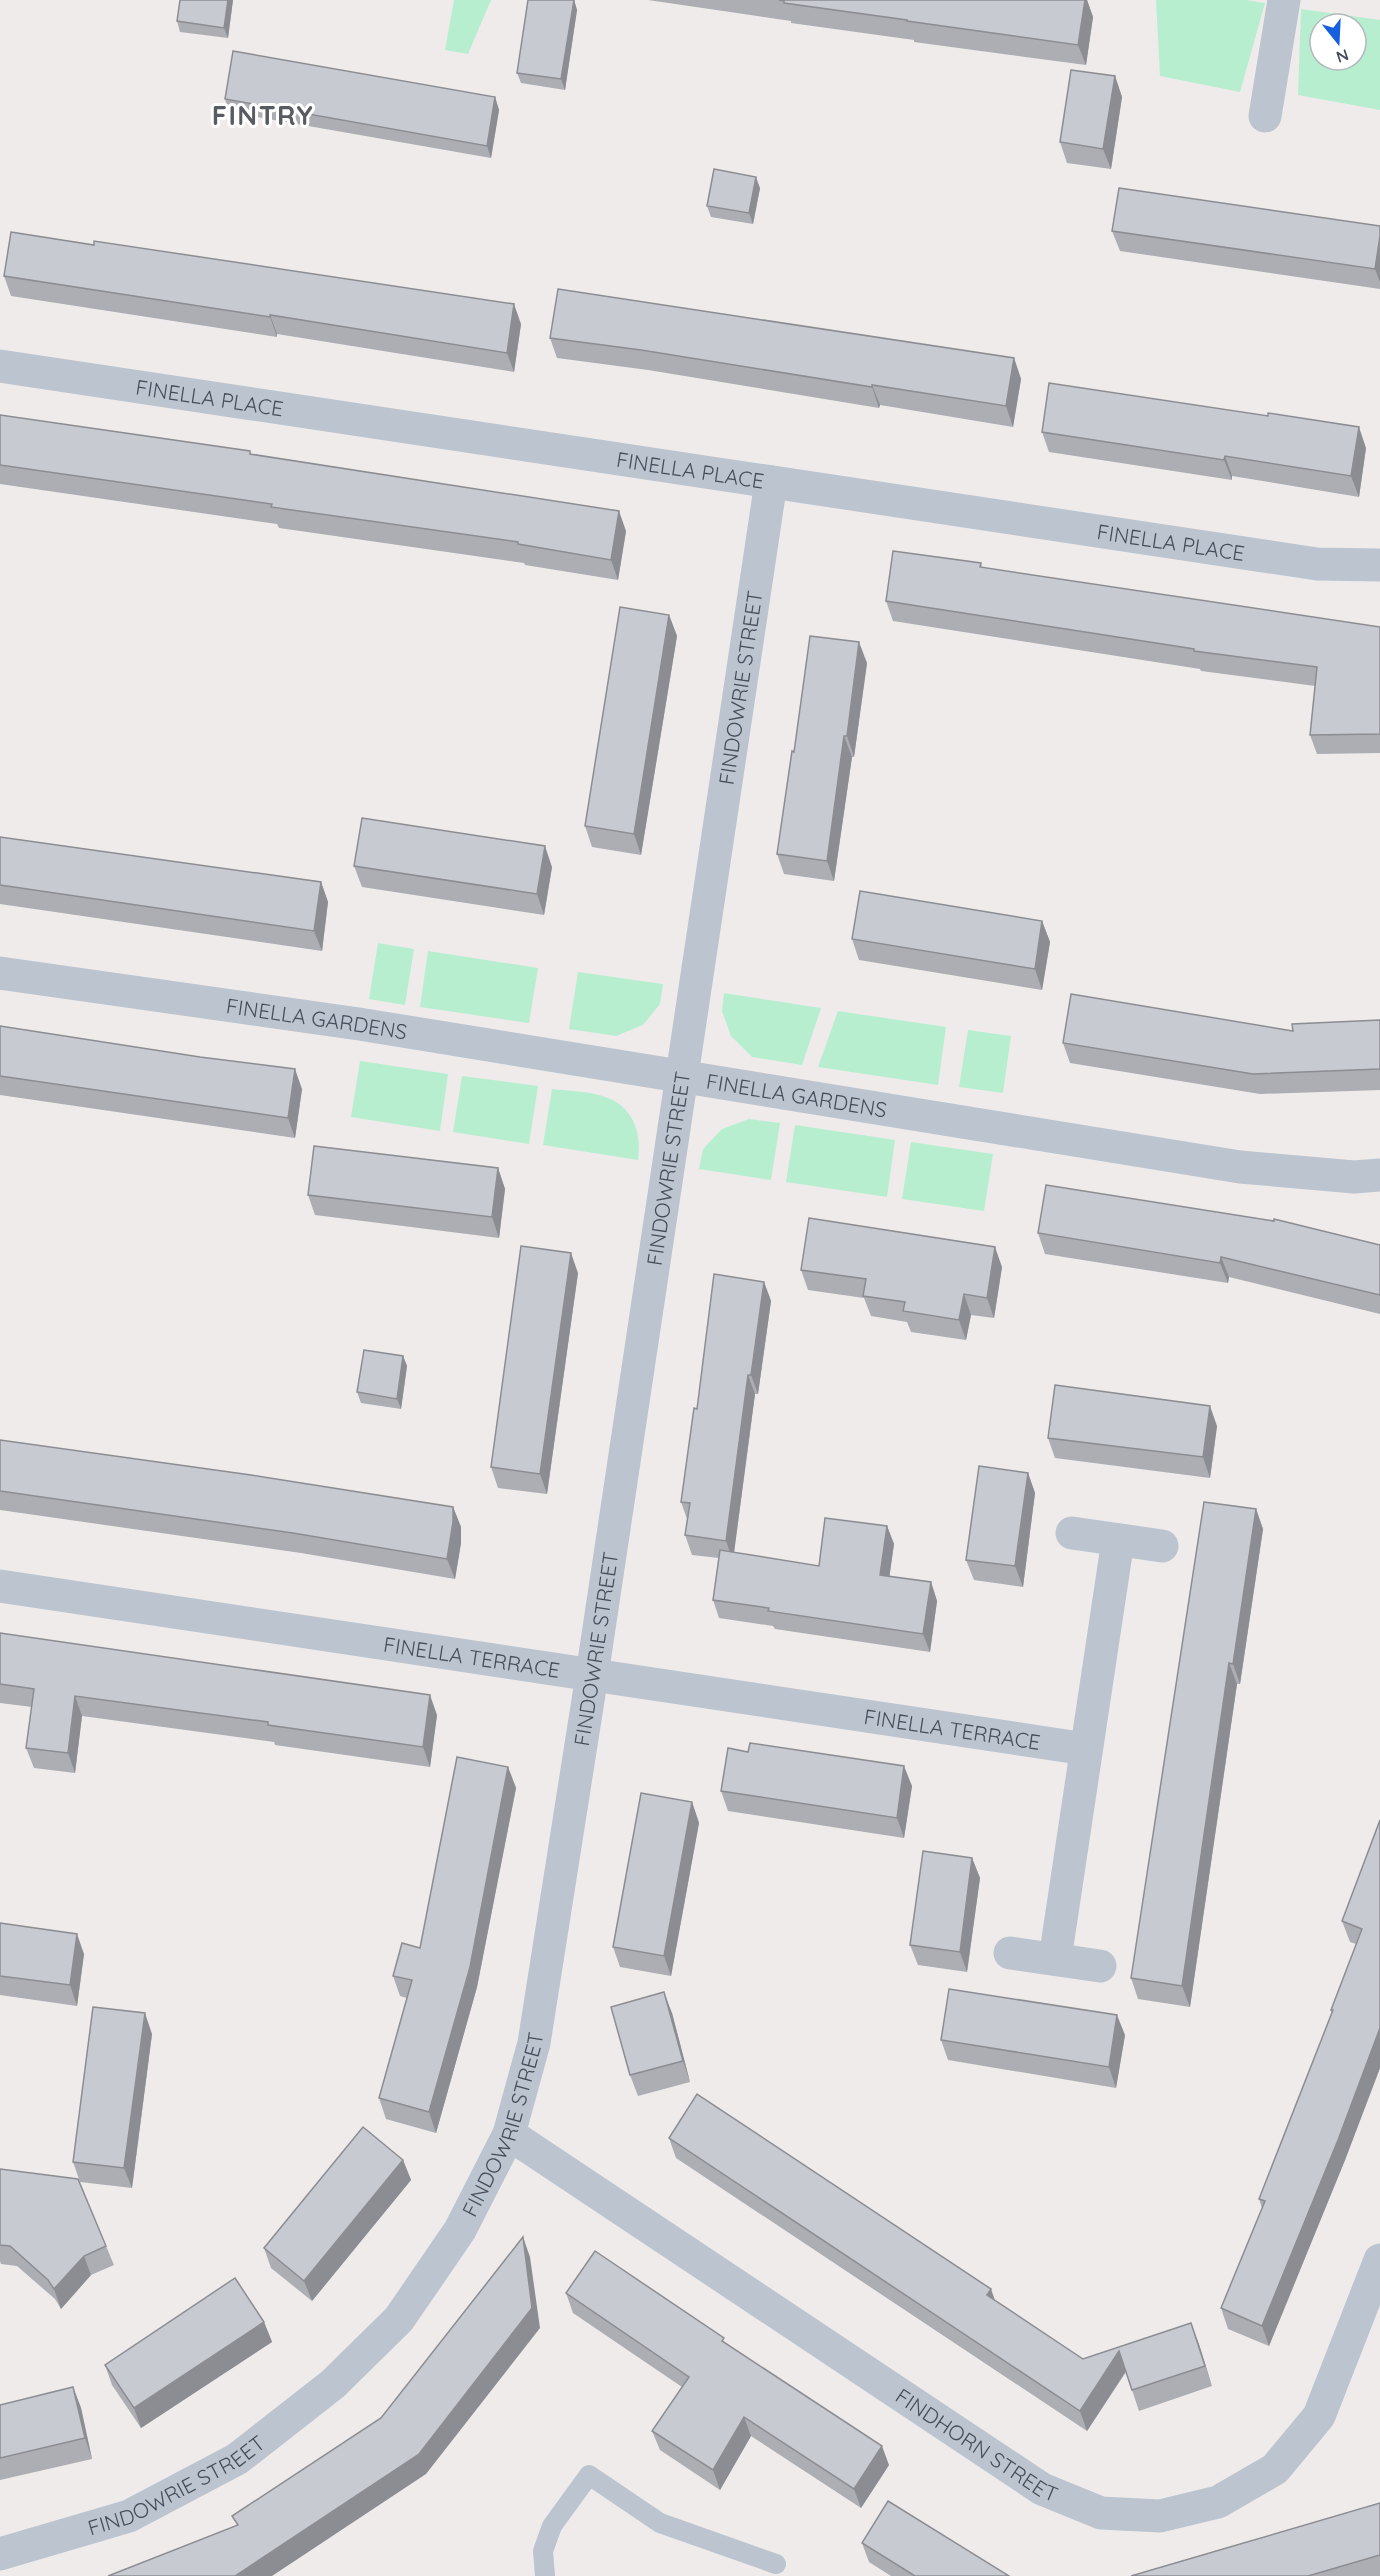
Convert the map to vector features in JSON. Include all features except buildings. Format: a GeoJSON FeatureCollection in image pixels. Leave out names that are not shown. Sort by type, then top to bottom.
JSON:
{"type":"FeatureCollection","features":[{"type":"Feature","properties":{"kind":"street"},"geometry":{"type":"LineString","coordinates":[[1265,116],[1284,0]]}},
{"type":"Feature","properties":{"kind":"street","name":"FINELLA PLACE"},"geometry":{"type":"LineString","coordinates":[[0,366],[1317,564],[1380,565]]}},
{"type":"Feature","properties":{"kind":"street","name":"FINDOWRIE STREET"},"geometry":{"type":"LineString","coordinates":[[0,2554],[129,2516],[237,2459],[333,2384],[399,2319],[460,2230],[509,2134],[534,2043],[771,482]]}},
{"type":"Feature","properties":{"kind":"street","name":"FINELLA GARDENS"},"geometry":{"type":"LineString","coordinates":[[0,973],[359,1024],[1240,1167],[1354,1177],[1380,1175]]}},
{"type":"Feature","properties":{"kind":"street"},"geometry":{"type":"LineString","coordinates":[[1072,1533],[1162,1546]]}},
{"type":"Feature","properties":{"kind":"street"},"geometry":{"type":"LineString","coordinates":[[1055,1959],[1118,1539]]}},
{"type":"Feature","properties":{"kind":"street","name":"FINELLA TERRACE"},"geometry":{"type":"LineString","coordinates":[[0,1586],[1086,1749]]}},
{"type":"Feature","properties":{"kind":"street"},"geometry":{"type":"LineString","coordinates":[[1010,1953],[1100,1966]]}},
{"type":"Feature","properties":{"kind":"street","name":"FINDHORN STREET"},"geometry":{"type":"LineString","coordinates":[[509,2134],[1042,2489],[1101,2513],[1160,2516],[1218,2502],[1275,2469],[1320,2416],[1380,2260]]}},
{"type":"Feature","properties":{"kind":"lane"},"geometry":{"type":"LineString","coordinates":[[545,2576],[543,2551],[552,2526],[589,2475],[660,2523],[776,2564]]}},
{"type":"Feature","properties":{"kind":"green space"},"geometry":{"type":"Polygon","coordinates":[[[454,0],[491,0],[468,54],[445,50],[454,0]]]}},
{"type":"Feature","properties":{"kind":"green space"},"geometry":{"type":"Polygon","coordinates":[[[1156,0],[1246,0],[1265,3],[1240,92],[1160,76],[1156,0]]]}},
{"type":"Feature","properties":{"kind":"green space"},"geometry":{"type":"Polygon","coordinates":[[[1301,9],[1323,12],[1308,12],[1308,72],[1368,72],[1368,18],[1380,20],[1380,110],[1298,95],[1301,9]]]}},
{"type":"Feature","properties":{"kind":"green space"},"geometry":{"type":"Polygon","coordinates":[[[378,943],[414,949],[405,1005],[369,999],[378,943]]]}},
{"type":"Feature","properties":{"kind":"green space"},"geometry":{"type":"Polygon","coordinates":[[[428,951],[538,968],[529,1023],[420,1007],[428,951]]]}},
{"type":"Feature","properties":{"kind":"green space"},"geometry":{"type":"Polygon","coordinates":[[[578,972],[663,984],[660,1004],[643,1025],[616,1036],[569,1029],[578,972]]]}},
{"type":"Feature","properties":{"kind":"green space"},"geometry":{"type":"Polygon","coordinates":[[[724,993],[821,1008],[802,1065],[752,1057],[731,1036],[722,1011],[724,993]]]}},
{"type":"Feature","properties":{"kind":"green space"},"geometry":{"type":"Polygon","coordinates":[[[838,1011],[946,1027],[938,1085],[818,1067],[838,1011]]]}},
{"type":"Feature","properties":{"kind":"green space"},"geometry":{"type":"Polygon","coordinates":[[[968,1030],[1011,1036],[1003,1093],[959,1087],[968,1030]]]}},
{"type":"Feature","properties":{"kind":"green space"},"geometry":{"type":"Polygon","coordinates":[[[360,1061],[448,1074],[440,1131],[351,1117],[360,1061]]]}},
{"type":"Feature","properties":{"kind":"green space"},"geometry":{"type":"Polygon","coordinates":[[[462,1076],[538,1086],[529,1144],[453,1132],[462,1076]]]}},
{"type":"Feature","properties":{"kind":"green space"},"geometry":{"type":"Polygon","coordinates":[[[552,1089],[595,1094],[608,1098],[624,1108],[630,1115],[637,1132],[638,1160],[543,1145],[552,1089]]]}},
{"type":"Feature","properties":{"kind":"green space"},"geometry":{"type":"Polygon","coordinates":[[[749,1119],[780,1123],[771,1180],[699,1169],[703,1149],[722,1129],[749,1119]]]}},
{"type":"Feature","properties":{"kind":"green space"},"geometry":{"type":"Polygon","coordinates":[[[795,1125],[895,1140],[887,1197],[786,1182],[795,1125]]]}},
{"type":"Feature","properties":{"kind":"green space"},"geometry":{"type":"Polygon","coordinates":[[[911,1142],[993,1154],[984,1211],[902,1199],[911,1142]]]}},
{"type":"Feature","properties":{"kind":"district","name":"FINTRY"},"geometry":{"type":"Point","coordinates":[263,115]}}]}
